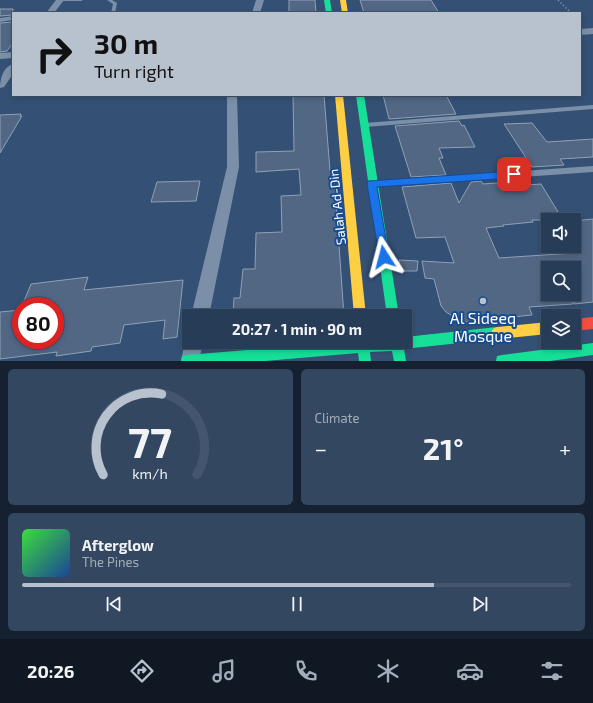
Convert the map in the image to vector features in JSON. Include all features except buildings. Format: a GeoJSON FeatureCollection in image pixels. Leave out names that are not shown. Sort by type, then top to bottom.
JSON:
{"type":"FeatureCollection","features":[{"type":"Feature","properties":{"kind":"main road"},"geometry":{"type":"LineString","coordinates":[[327,0],[329,12]]}},
{"type":"Feature","properties":{"kind":"main road"},"geometry":{"type":"LineString","coordinates":[[343,0],[345,12]]}},
{"type":"Feature","properties":{"kind":"main road","name":"Salah Ad-Din"},"geometry":{"type":"LineString","coordinates":[[339,96],[359,309]]}},
{"type":"Feature","properties":{"kind":"main road"},"geometry":{"type":"LineString","coordinates":[[360,96],[372,184],[392,309]]}},
{"type":"Feature","properties":{"kind":"main road"},"geometry":{"type":"LineString","coordinates":[[581,324],[593,323]]}},
{"type":"Feature","properties":{"kind":"main road"},"geometry":{"type":"LineString","coordinates":[[412,342],[541,329]]}},
{"type":"Feature","properties":{"kind":"main road"},"geometry":{"type":"LineString","coordinates":[[186,361],[309,349]]}},
{"type":"Feature","properties":{"kind":"main road"},"geometry":{"type":"LineString","coordinates":[[363,349],[364,361]]}},
{"type":"Feature","properties":{"kind":"main road"},"geometry":{"type":"LineString","coordinates":[[398,349],[400,361]]}},
{"type":"Feature","properties":{"kind":"main road"},"geometry":{"type":"LineString","coordinates":[[502,361],[593,349]]}},
{"type":"Feature","properties":{"kind":"street"},"geometry":{"type":"LineString","coordinates":[[51,12],[60,0]]}},
{"type":"Feature","properties":{"kind":"street"},"geometry":{"type":"LineString","coordinates":[[256,12],[260,0]]}},
{"type":"Feature","properties":{"kind":"street"},"geometry":{"type":"LineString","coordinates":[[0,20],[12,18]]}},
{"type":"Feature","properties":{"kind":"street"},"geometry":{"type":"LineString","coordinates":[[581,32],[593,31]]}},
{"type":"Feature","properties":{"kind":"street"},"geometry":{"type":"LineString","coordinates":[[0,56],[12,55]]}},
{"type":"Feature","properties":{"kind":"street"},"geometry":{"type":"LineString","coordinates":[[0,85],[12,67]]}},
{"type":"Feature","properties":{"kind":"street"},"geometry":{"type":"LineString","coordinates":[[202,309],[233,168],[232,96]]}},
{"type":"Feature","properties":{"kind":"street"},"geometry":{"type":"LineString","coordinates":[[190,360],[192,349]]}},
{"type":"Feature","properties":{"kind":"lane"},"geometry":{"type":"LineString","coordinates":[[60,0],[81,0]]}},
{"type":"Feature","properties":{"kind":"lane"},"geometry":{"type":"LineString","coordinates":[[109,0],[115,3],[113,12]]}},
{"type":"Feature","properties":{"kind":"lane"},"geometry":{"type":"LineString","coordinates":[[365,125],[593,107]]}},
{"type":"Feature","properties":{"kind":"lane"},"geometry":{"type":"LineString","coordinates":[[372,184],[593,169]]}},
{"type":"Feature","properties":{"kind":"path"},"geometry":{"type":"LineString","coordinates":[[558,0],[570,12]]}},
{"type":"Feature","properties":{"kind":"traffic: fast"},"geometry":{"type":"LineString","coordinates":[[327,0],[329,12]]}},
{"type":"Feature","properties":{"kind":"traffic: fast"},"geometry":{"type":"LineString","coordinates":[[360,96],[392,309]]}},
{"type":"Feature","properties":{"kind":"traffic: fast"},"geometry":{"type":"LineString","coordinates":[[187,361],[398,344],[497,333]]}},
{"type":"Feature","properties":{"kind":"traffic: fast"},"geometry":{"type":"LineString","coordinates":[[364,349],[365,361]]}},
{"type":"Feature","properties":{"kind":"traffic: fast"},"geometry":{"type":"LineString","coordinates":[[398,349],[400,361]]}},
{"type":"Feature","properties":{"kind":"traffic: fast"},"geometry":{"type":"LineString","coordinates":[[502,361],[593,349]]}},
{"type":"Feature","properties":{"kind":"traffic: slow"},"geometry":{"type":"LineString","coordinates":[[343,0],[345,12]]}},
{"type":"Feature","properties":{"kind":"traffic: slow"},"geometry":{"type":"LineString","coordinates":[[339,96],[359,309]]}},
{"type":"Feature","properties":{"kind":"traffic: slow"},"geometry":{"type":"LineString","coordinates":[[497,333],[541,329]]}},
{"type":"Feature","properties":{"kind":"traffic: jam"},"geometry":{"type":"LineString","coordinates":[[581,324],[593,323]]}},
{"type":"Feature","properties":{"kind":"place","name":"Al Sideeq Mosque"},"geometry":{"type":"Point","coordinates":[483,301]}},
{"type":"Feature","properties":{"kind":"route"},"geometry":{"type":"LineString","coordinates":[[384,257],[372,184],[514,174]]}}]}
